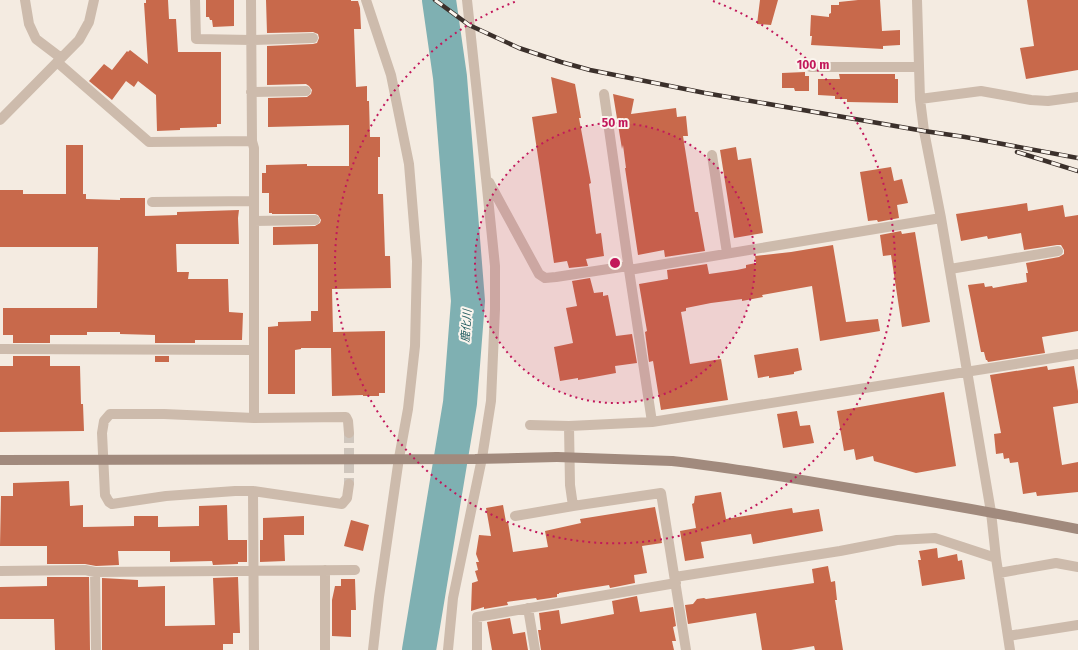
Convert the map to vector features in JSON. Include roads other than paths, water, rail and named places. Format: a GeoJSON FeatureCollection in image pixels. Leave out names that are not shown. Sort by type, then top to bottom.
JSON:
{"type":"FeatureCollection","features":[{"type":"Feature","properties":{"kind":"street"},"geometry":{"type":"LineString","coordinates":[[25,0],[29,24],[36,39],[149,142],[252,141]]}},
{"type":"Feature","properties":{"kind":"street"},"geometry":{"type":"LineString","coordinates":[[0,120],[79,40],[89,22],[94,0]]}},
{"type":"Feature","properties":{"kind":"street"},"geometry":{"type":"LineString","coordinates":[[195,0],[196,39],[251,40],[313,38]]}},
{"type":"Feature","properties":{"kind":"street"},"geometry":{"type":"LineString","coordinates":[[250,0],[252,141],[254,148],[254,418]]}},
{"type":"Feature","properties":{"kind":"street"},"geometry":{"type":"LineString","coordinates":[[366,0],[391,76],[409,164],[417,261],[415,346],[403,458],[379,597],[372,650]]}},
{"type":"Feature","properties":{"kind":"street"},"geometry":{"type":"LineString","coordinates":[[448,650],[453,598],[491,401],[495,310],[495,266],[467,0]]}},
{"type":"Feature","properties":{"kind":"street"},"geometry":{"type":"LineString","coordinates":[[918,0],[920,99],[924,131],[950,269],[991,512],[996,558],[1010,650]]}},
{"type":"Feature","properties":{"kind":"street"},"geometry":{"type":"LineString","coordinates":[[810,67],[919,67]]}},
{"type":"Feature","properties":{"kind":"street"},"geometry":{"type":"LineString","coordinates":[[251,92],[306,91]]}},
{"type":"Feature","properties":{"kind":"street"},"geometry":{"type":"LineString","coordinates":[[920,99],[981,91],[1031,100],[1048,101],[1078,97]]}},
{"type":"Feature","properties":{"kind":"street"},"geometry":{"type":"LineString","coordinates":[[604,94],[628,268],[652,422]]}},
{"type":"Feature","properties":{"kind":"street"},"geometry":{"type":"LineString","coordinates":[[712,155],[727,253]]}},
{"type":"Feature","properties":{"kind":"street"},"geometry":{"type":"LineString","coordinates":[[486,178],[539,274],[545,278],[628,268],[941,218]]}},
{"type":"Feature","properties":{"kind":"street"},"geometry":{"type":"LineString","coordinates":[[152,202],[254,201]]}},
{"type":"Feature","properties":{"kind":"street"},"geometry":{"type":"LineString","coordinates":[[254,221],[315,220]]}},
{"type":"Feature","properties":{"kind":"street"},"geometry":{"type":"LineString","coordinates":[[950,269],[1058,251]]}},
{"type":"Feature","properties":{"kind":"street"},"geometry":{"type":"LineString","coordinates":[[0,349],[254,350]]}},
{"type":"Feature","properties":{"kind":"street"},"geometry":{"type":"LineString","coordinates":[[530,425],[569,426],[652,422],[1078,354]]}},
{"type":"Feature","properties":{"kind":"street"},"geometry":{"type":"LineString","coordinates":[[349,433],[348,421],[346,417],[254,418],[164,414],[110,414],[104,421],[102,433],[105,495],[112,504],[166,496],[235,490],[253,491],[342,504],[347,498],[349,484]]}},
{"type":"Feature","properties":{"kind":"street"},"geometry":{"type":"LineString","coordinates":[[569,426],[570,485],[573,506]]}},
{"type":"Feature","properties":{"kind":"street"},"geometry":{"type":"LineString","coordinates":[[0,460],[479,459],[557,457],[672,461],[730,468],[991,512],[1078,529]]}},
{"type":"Feature","properties":{"kind":"street"},"geometry":{"type":"LineString","coordinates":[[253,491],[254,650]]}},
{"type":"Feature","properties":{"kind":"street"},"geometry":{"type":"LineString","coordinates":[[515,516],[661,493],[686,650]]}},
{"type":"Feature","properties":{"kind":"street"},"geometry":{"type":"LineString","coordinates":[[477,650],[476,617],[896,540],[935,538],[996,558]]}},
{"type":"Feature","properties":{"kind":"street"},"geometry":{"type":"LineString","coordinates":[[999,574],[1056,563],[1078,567]]}},
{"type":"Feature","properties":{"kind":"street"},"geometry":{"type":"LineString","coordinates":[[0,571],[85,570],[95,572],[355,570]]}},
{"type":"Feature","properties":{"kind":"street"},"geometry":{"type":"LineString","coordinates":[[324,570],[325,650]]}},
{"type":"Feature","properties":{"kind":"street"},"geometry":{"type":"LineString","coordinates":[[95,572],[96,650]]}},
{"type":"Feature","properties":{"kind":"street"},"geometry":{"type":"LineString","coordinates":[[528,608],[535,650]]}},
{"type":"Feature","properties":{"kind":"street"},"geometry":{"type":"LineString","coordinates":[[1008,636],[1078,625]]}},
{"type":"Feature","properties":{"kind":"waterway","name":"鹿化川"},"geometry":{"type":"LineString","coordinates":[[419,650],[460,403],[468,301],[450,77],[439,0]]}},
{"type":"Feature","properties":{"kind":"tunnel"},"geometry":{"type":"LineString","coordinates":[[349,433],[349,484]]}},
{"type":"Feature","properties":{"kind":"railway"},"geometry":{"type":"LineString","coordinates":[[435,0],[469,25],[519,48],[590,70],[705,93],[965,137],[1078,158]]}},
{"type":"Feature","properties":{"kind":"railway"},"geometry":{"type":"LineString","coordinates":[[1017,152],[1078,171]]}}]}
